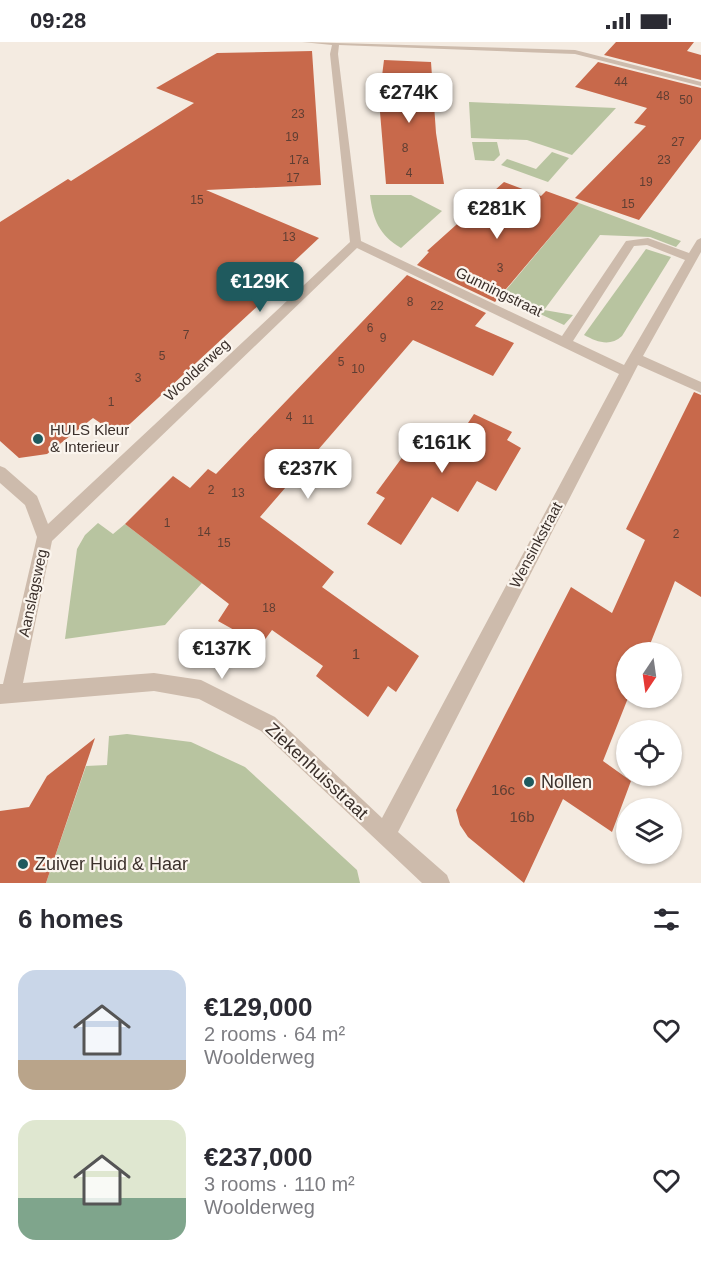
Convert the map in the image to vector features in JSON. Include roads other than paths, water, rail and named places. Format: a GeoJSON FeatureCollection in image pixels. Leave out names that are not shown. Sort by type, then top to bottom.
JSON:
{"type":"FeatureCollection","features":[{"type":"Feature","properties":{"kind":"street"},"geometry":{"type":"LineString","coordinates":[[306,42],[575,52],[701,84]]}},
{"type":"Feature","properties":{"kind":"street"},"geometry":{"type":"LineString","coordinates":[[575,52],[580,42]]}},
{"type":"Feature","properties":{"kind":"street"},"geometry":{"type":"LineString","coordinates":[[336,43],[334,54],[356,243]]}},
{"type":"Feature","properties":{"kind":"street"},"geometry":{"type":"LineString","coordinates":[[565,342],[630,243],[648,241],[692,258]]}},
{"type":"Feature","properties":{"kind":"street","name":"Wensinkstraat"},"geometry":{"type":"LineString","coordinates":[[385,835],[631,365],[701,242]]}},
{"type":"Feature","properties":{"kind":"street","name":"Gunningstraat"},"geometry":{"type":"LineString","coordinates":[[356,243],[565,342],[701,388]]}},
{"type":"Feature","properties":{"kind":"street","name":"Woolderweg"},"geometry":{"type":"LineString","coordinates":[[45,537],[356,243]]}},
{"type":"Feature","properties":{"kind":"street","name":"Aanslagsweg"},"geometry":{"type":"LineString","coordinates":[[0,472],[31,501],[45,537],[5,694]]}},
{"type":"Feature","properties":{"kind":"street","name":"Ziekenhuisstraat"},"geometry":{"type":"LineString","coordinates":[[5,694],[154,682],[201,690],[268,723],[385,835]]}},
{"type":"Feature","properties":{"kind":"street"},"geometry":{"type":"LineString","coordinates":[[385,835],[439,883]]}},
{"type":"Feature","properties":{"kind":"place","name":"HULS Kleur & Interieur"},"geometry":{"type":"Point","coordinates":[38,439]}},
{"type":"Feature","properties":{"kind":"place","name":"Nollen"},"geometry":{"type":"Point","coordinates":[529,782]}},
{"type":"Feature","properties":{"kind":"place","name":"Zuiver Huid & Haar"},"geometry":{"type":"Point","coordinates":[23,864]}}]}
